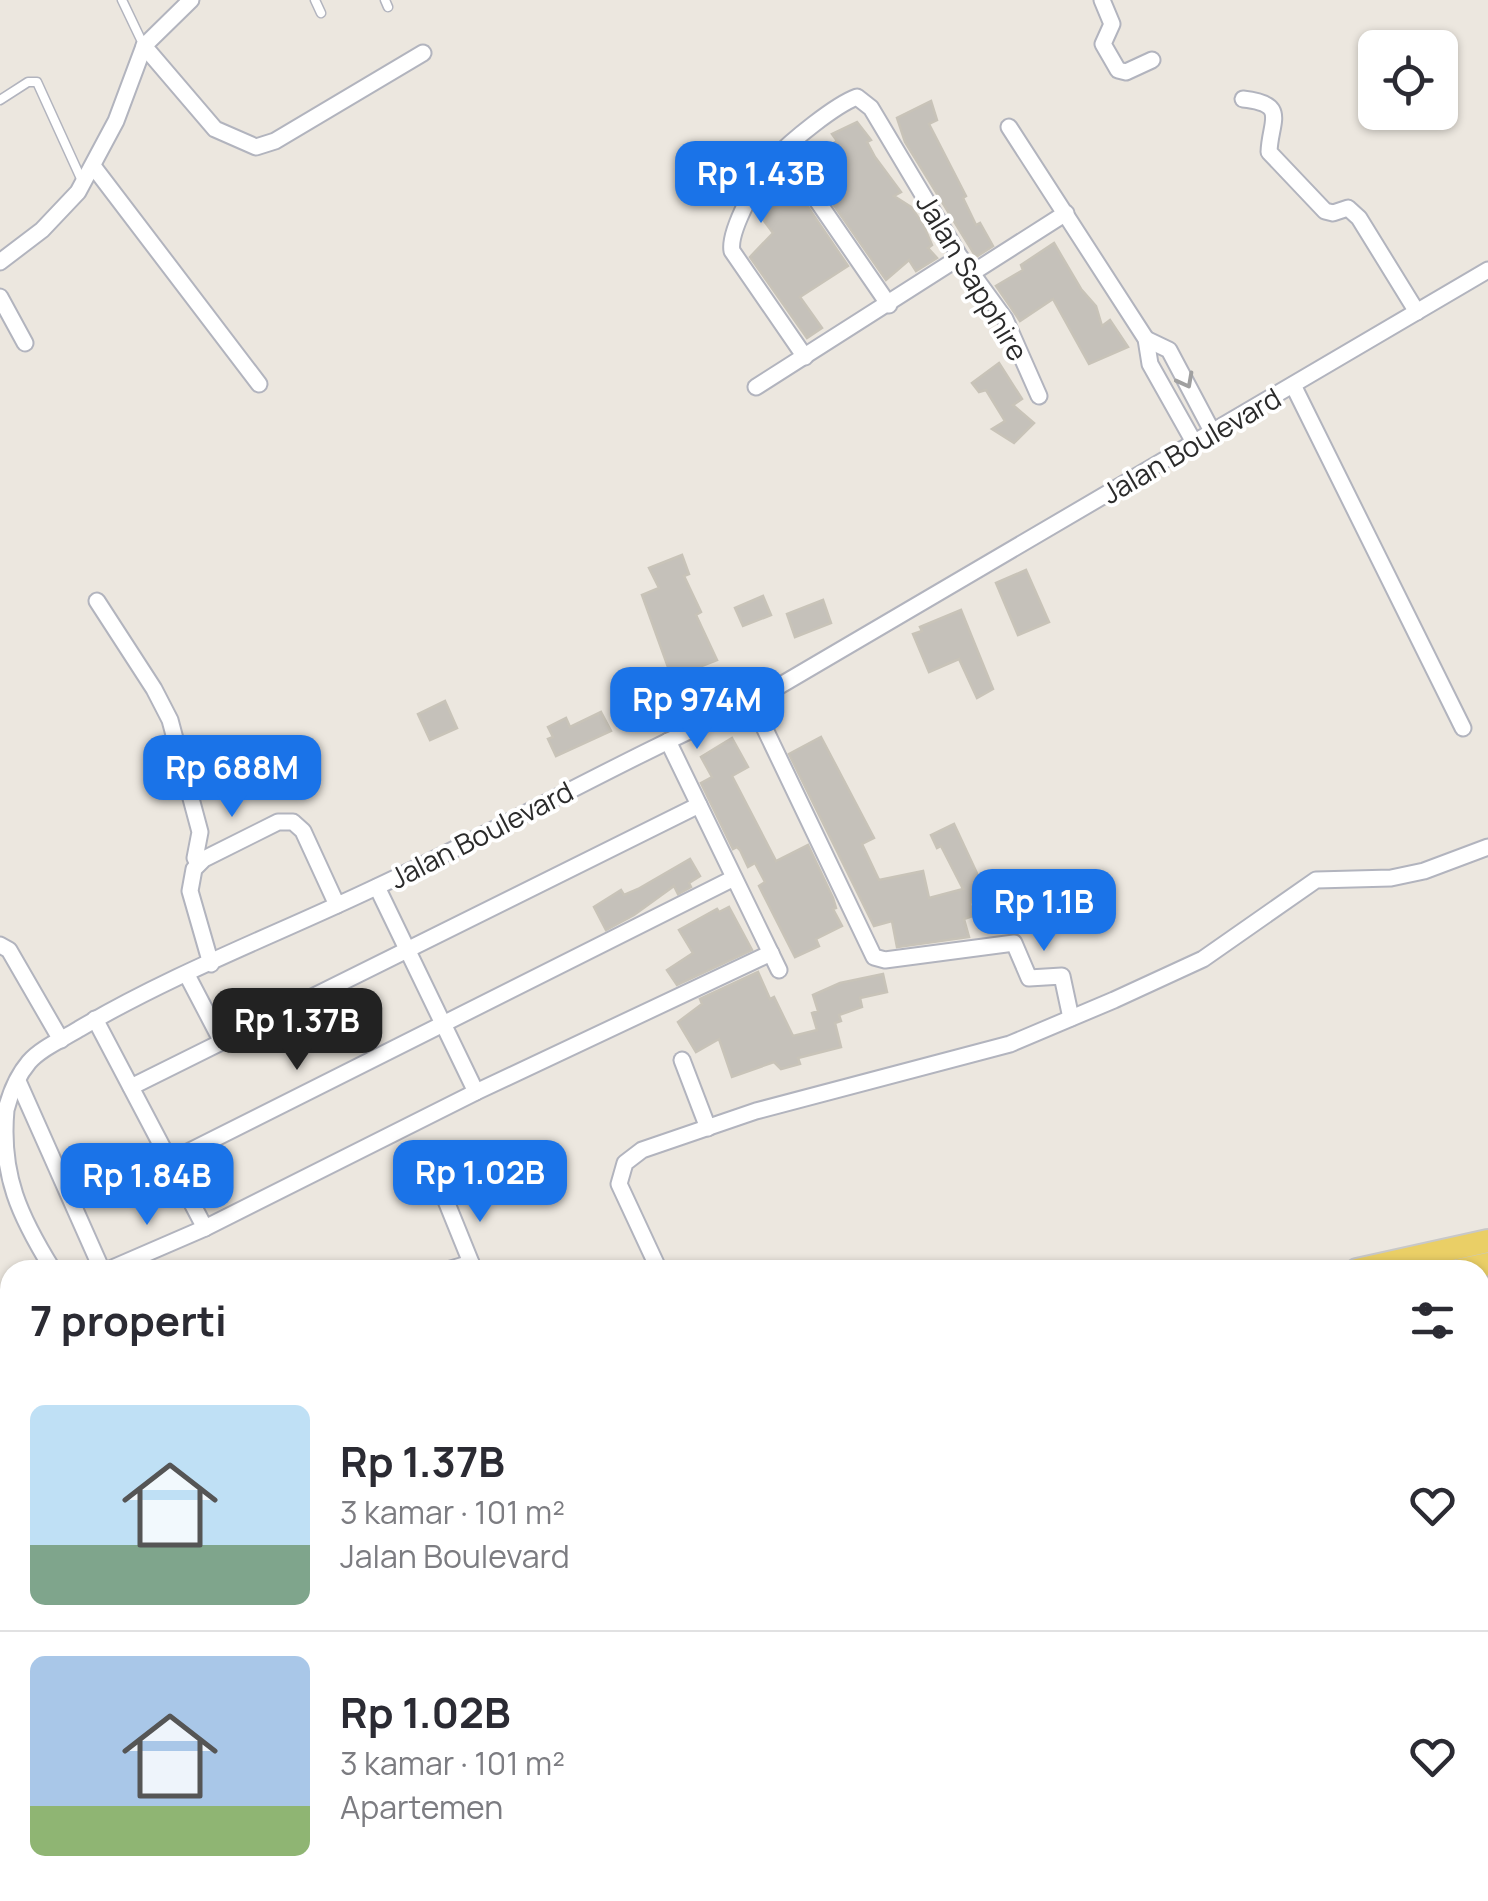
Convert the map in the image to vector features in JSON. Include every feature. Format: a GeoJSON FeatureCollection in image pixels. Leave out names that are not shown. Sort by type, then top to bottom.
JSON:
{"type":"FeatureCollection","features":[{"type":"Feature","properties":{"kind":"main road"},"geometry":{"type":"LineString","coordinates":[[1402,1260],[1488,1241]]}},
{"type":"Feature","properties":{"kind":"street"},"geometry":{"type":"LineString","coordinates":[[0,262],[42,230],[83,183],[116,121],[144,46],[191,0]]}},
{"type":"Feature","properties":{"kind":"street"},"geometry":{"type":"LineString","coordinates":[[1102,0],[1112,24],[1103,44],[1118,70],[1126,72],[1152,60]]}},
{"type":"Feature","properties":{"kind":"street"},"geometry":{"type":"LineString","coordinates":[[144,46],[215,129],[256,147],[275,141],[423,53]]}},
{"type":"Feature","properties":{"kind":"street","name":"Jalan Sapphire"},"geometry":{"type":"LineString","coordinates":[[782,151],[852,98],[863,100],[872,108],[960,256],[1012,332],[1039,396]]}},
{"type":"Feature","properties":{"kind":"street"},"geometry":{"type":"LineString","coordinates":[[1243,99],[1263,101],[1269,106],[1274,113],[1269,152],[1325,211],[1333,213],[1348,208],[1359,218],[1417,312]]}},
{"type":"Feature","properties":{"kind":"street"},"geometry":{"type":"LineString","coordinates":[[1008,127],[1146,340],[1150,364],[1194,444]]}},
{"type":"Feature","properties":{"kind":"street"},"geometry":{"type":"LineString","coordinates":[[804,358],[730,243],[772,161],[782,151],[889,305]]}},
{"type":"Feature","properties":{"kind":"street"},"geometry":{"type":"LineString","coordinates":[[93,166],[260,384]]}},
{"type":"Feature","properties":{"kind":"street"},"geometry":{"type":"LineString","coordinates":[[972,274],[1066,212]]}},
{"type":"Feature","properties":{"kind":"street"},"geometry":{"type":"LineString","coordinates":[[756,387],[960,256]]}},
{"type":"Feature","properties":{"kind":"street","name":"Jalan Boulevard"},"geometry":{"type":"LineString","coordinates":[[47,1260],[10,1196],[1,1166],[1,1131],[10,1096],[29,1062],[61,1040],[95,1019],[377,887],[752,702],[1488,270]]}},
{"type":"Feature","properties":{"kind":"street"},"geometry":{"type":"LineString","coordinates":[[0,297],[25,343]]}},
{"type":"Feature","properties":{"kind":"street"},"geometry":{"type":"LineString","coordinates":[[1146,340],[1169,350],[1213,433]]}},
{"type":"Feature","properties":{"kind":"street"},"geometry":{"type":"LineString","coordinates":[[1293,385],[1463,728]]}},
{"type":"Feature","properties":{"kind":"street"},"geometry":{"type":"LineString","coordinates":[[96,601],[170,720],[200,832],[194,858],[198,864]]}},
{"type":"Feature","properties":{"kind":"street"},"geometry":{"type":"LineString","coordinates":[[752,702],[876,959],[1014,943],[1029,978],[1062,975],[1071,1018]]}},
{"type":"Feature","properties":{"kind":"street"},"geometry":{"type":"LineString","coordinates":[[668,741],[778,970]]}},
{"type":"Feature","properties":{"kind":"street"},"geometry":{"type":"LineString","coordinates":[[131,1086],[699,805]]}},
{"type":"Feature","properties":{"kind":"street"},"geometry":{"type":"LineString","coordinates":[[211,964],[190,891],[191,875],[198,864],[278,822],[293,822],[303,830],[338,905]]}},
{"type":"Feature","properties":{"kind":"street"},"geometry":{"type":"LineString","coordinates":[[655,1260],[619,1184],[620,1171],[642,1150],[756,1111],[1010,1044],[1204,960],[1316,880],[1391,878],[1424,871],[1488,848]]}},
{"type":"Feature","properties":{"kind":"street"},"geometry":{"type":"LineString","coordinates":[[170,1160],[734,878]]}},
{"type":"Feature","properties":{"kind":"street"},"geometry":{"type":"LineString","coordinates":[[377,887],[476,1092]]}},
{"type":"Feature","properties":{"kind":"street"},"geometry":{"type":"LineString","coordinates":[[0,945],[9,950],[61,1040]]}},
{"type":"Feature","properties":{"kind":"street"},"geometry":{"type":"LineString","coordinates":[[129,1260],[205,1228],[476,1092],[771,952]]}},
{"type":"Feature","properties":{"kind":"street"},"geometry":{"type":"LineString","coordinates":[[187,975],[222,1042]]}},
{"type":"Feature","properties":{"kind":"street"},"geometry":{"type":"LineString","coordinates":[[95,1019],[205,1228]]}},
{"type":"Feature","properties":{"kind":"street"},"geometry":{"type":"LineString","coordinates":[[682,1060],[708,1128]]}},
{"type":"Feature","properties":{"kind":"street"},"geometry":{"type":"LineString","coordinates":[[18,1081],[100,1260]]}},
{"type":"Feature","properties":{"kind":"street"},"geometry":{"type":"LineString","coordinates":[[444,1196],[469,1260]]}},
{"type":"Feature","properties":{"kind":"lane"},"geometry":{"type":"LineString","coordinates":[[122,0],[144,46]]}},
{"type":"Feature","properties":{"kind":"lane"},"geometry":{"type":"LineString","coordinates":[[315,0],[321,13]]}},
{"type":"Feature","properties":{"kind":"lane"},"geometry":{"type":"LineString","coordinates":[[0,100],[28,82],[37,82],[83,183]]}},
{"type":"Feature","properties":{"kind":"building"},"geometry":{"type":"Polygon","coordinates":[[[931,101],[937,120],[929,124],[966,196],[963,198],[976,225],[980,223],[993,246],[976,257],[905,142],[897,118],[931,101]]]}},
{"type":"Feature","properties":{"kind":"building"},"geometry":{"type":"Polygon","coordinates":[[[857,122],[871,140],[867,142],[875,157],[901,192],[894,196],[911,207],[923,224],[932,245],[928,248],[937,258],[916,271],[909,260],[886,280],[803,161],[837,141],[832,134],[857,122]]]}},
{"type":"Feature","properties":{"kind":"building"},"geometry":{"type":"Polygon","coordinates":[[[785,173],[848,266],[800,297],[822,328],[807,338],[750,257],[773,233],[756,210],[785,173]]]}},
{"type":"Feature","properties":{"kind":"building"},"geometry":{"type":"Polygon","coordinates":[[[1054,243],[1081,289],[1096,306],[1102,326],[1110,320],[1128,347],[1089,364],[1053,299],[1020,321],[996,286],[1023,270],[1021,265],[1054,243]]]}},
{"type":"Feature","properties":{"kind":"building"},"geometry":{"type":"Polygon","coordinates":[[[999,363],[1022,399],[1013,405],[1034,423],[1014,443],[992,429],[1005,421],[986,390],[979,392],[972,383],[999,363]]]}},
{"type":"Feature","properties":{"kind":"building"},"geometry":{"type":"Polygon","coordinates":[[[682,555],[689,574],[684,576],[701,612],[696,615],[717,660],[673,681],[642,595],[659,588],[649,568],[682,555]]]}},
{"type":"Feature","properties":{"kind":"building"},"geometry":{"type":"Polygon","coordinates":[[[1026,570],[1049,622],[1018,635],[996,583],[1026,570]]]}},
{"type":"Feature","properties":{"kind":"building"},"geometry":{"type":"Polygon","coordinates":[[[763,596],[771,615],[743,626],[735,608],[763,596]]]}},
{"type":"Feature","properties":{"kind":"building"},"geometry":{"type":"Polygon","coordinates":[[[823,600],[831,623],[795,637],[787,614],[823,600]]]}},
{"type":"Feature","properties":{"kind":"building"},"geometry":{"type":"Polygon","coordinates":[[[961,610],[993,689],[977,698],[959,659],[929,672],[913,634],[922,631],[920,627],[961,610]]]}},
{"type":"Feature","properties":{"kind":"building"},"geometry":{"type":"Polygon","coordinates":[[[445,701],[457,728],[430,740],[418,714],[445,701]]]}},
{"type":"Feature","properties":{"kind":"building"},"geometry":{"type":"Polygon","coordinates":[[[601,712],[611,731],[556,756],[548,739],[553,737],[548,727],[566,718],[570,727],[601,712]]]}},
{"type":"Feature","properties":{"kind":"building"},"geometry":{"type":"Polygon","coordinates":[[[821,737],[874,838],[862,844],[879,880],[923,871],[929,898],[963,889],[931,835],[954,824],[987,895],[970,903],[973,916],[964,919],[969,937],[897,947],[892,921],[874,926],[789,754],[821,737]]]}},
{"type":"Feature","properties":{"kind":"building"},"geometry":{"type":"Polygon","coordinates":[[[732,738],[748,767],[732,776],[776,861],[808,845],[842,926],[816,939],[819,946],[795,957],[759,886],[765,882],[755,863],[748,867],[740,850],[733,849],[701,783],[712,777],[701,757],[732,738]]]}},
{"type":"Feature","properties":{"kind":"building"},"geometry":{"type":"Polygon","coordinates":[[[690,859],[700,876],[689,883],[691,887],[678,894],[674,886],[606,930],[594,907],[621,890],[624,895],[638,889],[690,859]]]}},
{"type":"Feature","properties":{"kind":"building"},"geometry":{"type":"Polygon","coordinates":[[[729,907],[752,950],[677,985],[667,970],[693,953],[679,930],[717,909],[719,912],[729,907]]]}},
{"type":"Feature","properties":{"kind":"building"},"geometry":{"type":"Polygon","coordinates":[[[758,972],[793,1036],[817,1030],[812,1013],[818,1011],[813,995],[840,983],[883,974],[887,992],[860,998],[862,1007],[839,1015],[841,1021],[835,1023],[841,1047],[798,1058],[800,1064],[781,1069],[774,1062],[732,1077],[719,1039],[696,1052],[678,1022],[702,1004],[700,999],[758,972]]]}}]}
